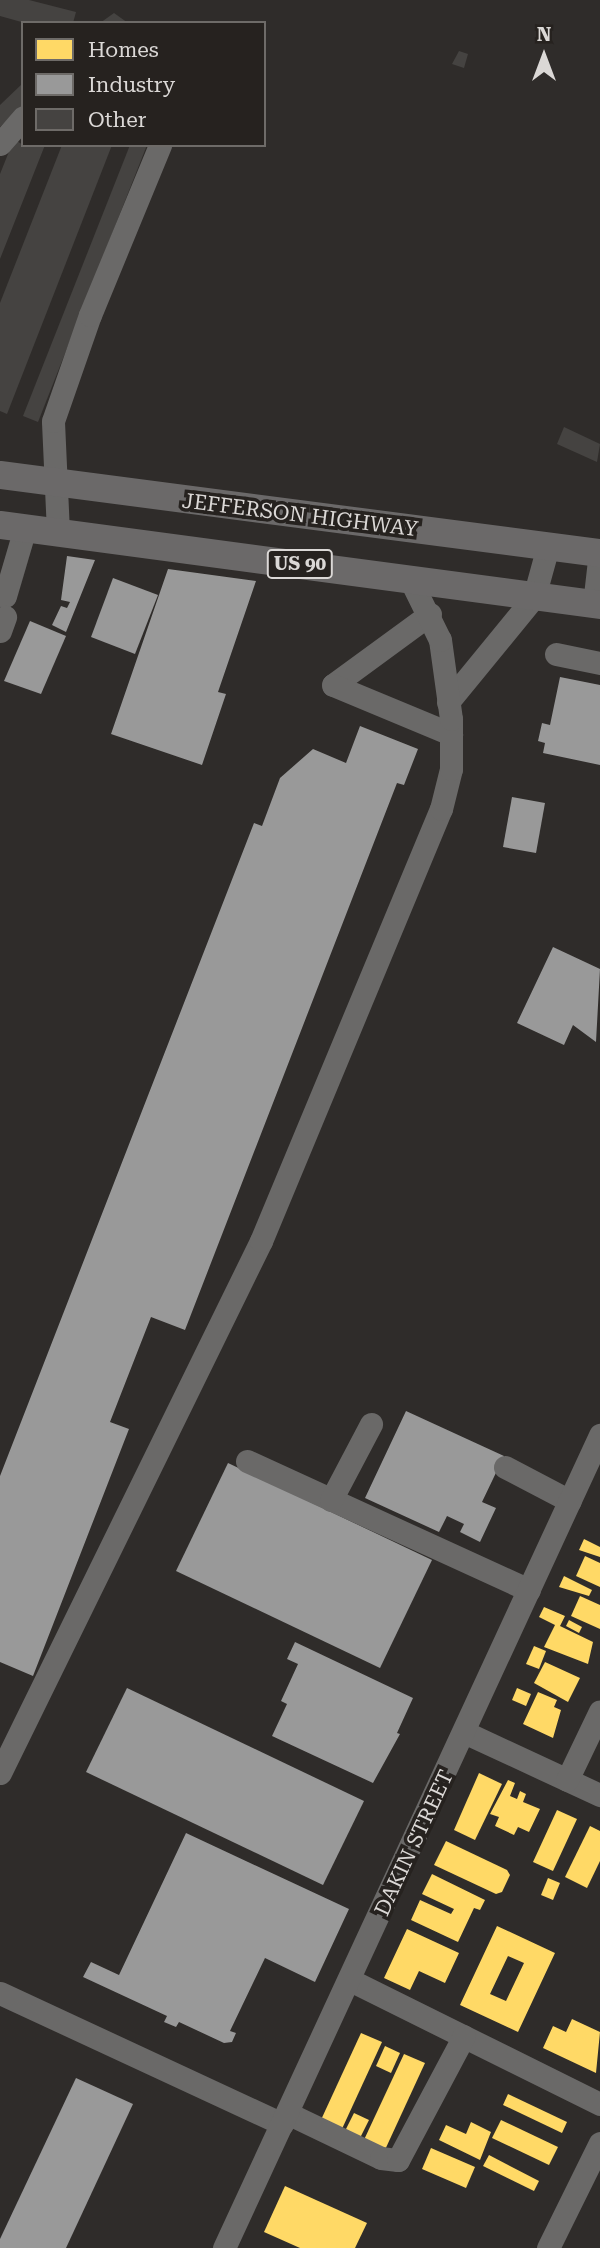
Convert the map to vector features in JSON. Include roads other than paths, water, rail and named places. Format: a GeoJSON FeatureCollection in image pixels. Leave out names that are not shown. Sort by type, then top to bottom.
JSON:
{"type":"FeatureCollection","features":[{"type":"Feature","properties":{"kind":"main road","name":"JEFFERSON HIGHWAY"},"geometry":{"type":"LineString","coordinates":[[0,475],[600,552]]}},
{"type":"Feature","properties":{"kind":"main road","name":"US 90"},"geometry":{"type":"LineString","coordinates":[[13,526],[597,605]]}},
{"type":"Feature","properties":{"kind":"street"},"geometry":{"type":"LineString","coordinates":[[0,144],[21,120]]}},
{"type":"Feature","properties":{"kind":"street"},"geometry":{"type":"LineString","coordinates":[[58,532],[59,483],[53,421],[90,314],[159,147]]}},
{"type":"Feature","properties":{"kind":"street"},"geometry":{"type":"LineString","coordinates":[[2,614],[13,526]]}},
{"type":"Feature","properties":{"kind":"street"},"geometry":{"type":"LineString","coordinates":[[448,702],[534,597],[548,546]]}},
{"type":"Feature","properties":{"kind":"street"},"geometry":{"type":"LineString","coordinates":[[597,605],[600,552]]}},
{"type":"Feature","properties":{"kind":"street"},"geometry":{"type":"LineString","coordinates":[[0,1773],[261,1241],[441,809],[451,769],[451,734],[440,640],[430,614],[410,579]]}},
{"type":"Feature","properties":{"kind":"street"},"geometry":{"type":"LineString","coordinates":[[430,614],[333,685],[451,734]]}},
{"type":"Feature","properties":{"kind":"street"},"geometry":{"type":"LineString","coordinates":[[556,654],[600,663]]}},
{"type":"Feature","properties":{"kind":"street"},"geometry":{"type":"LineString","coordinates":[[331,1500],[371,1424]]}},
{"type":"Feature","properties":{"kind":"street","name":"DAKIN STREET"},"geometry":{"type":"LineString","coordinates":[[223,2248],[350,1980],[600,1435]]}},
{"type":"Feature","properties":{"kind":"street"},"geometry":{"type":"LineString","coordinates":[[247,1461],[530,1590]]}},
{"type":"Feature","properties":{"kind":"street"},"geometry":{"type":"LineString","coordinates":[[505,1467],[570,1501]]}},
{"type":"Feature","properties":{"kind":"street"},"geometry":{"type":"LineString","coordinates":[[567,1780],[600,1711]]}},
{"type":"Feature","properties":{"kind":"street"},"geometry":{"type":"LineString","coordinates":[[464,1732],[600,1795]]}},
{"type":"Feature","properties":{"kind":"street"},"geometry":{"type":"LineString","coordinates":[[350,1980],[600,2104]]}},
{"type":"Feature","properties":{"kind":"street"},"geometry":{"type":"LineString","coordinates":[[0,1993],[285,2118],[382,2158],[398,2160],[464,2036]]}},
{"type":"Feature","properties":{"kind":"street"},"geometry":{"type":"LineString","coordinates":[[548,2248],[600,2143]]}}]}
